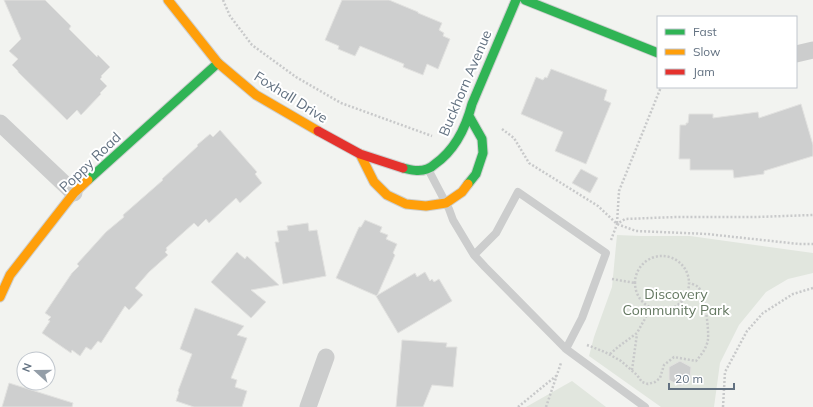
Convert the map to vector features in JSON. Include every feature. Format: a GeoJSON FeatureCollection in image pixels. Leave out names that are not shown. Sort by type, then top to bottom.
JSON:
{"type":"FeatureCollection","features":[{"type":"Feature","properties":{"kind":"street","name":"Foxhall Drive"},"geometry":{"type":"LineString","coordinates":[[168,0],[218,63],[256,95],[360,154],[413,171],[428,169]]}},
{"type":"Feature","properties":{"kind":"street","name":"Buckhorn Avenue"},"geometry":{"type":"LineString","coordinates":[[428,169],[441,160],[455,145],[469,116],[472,104],[516,0]]}},
{"type":"Feature","properties":{"kind":"street"},"geometry":{"type":"LineString","coordinates":[[525,0],[657,53]]}},
{"type":"Feature","properties":{"kind":"street"},"geometry":{"type":"LineString","coordinates":[[797,54],[813,50]]}},
{"type":"Feature","properties":{"kind":"street","name":"Poppy Road"},"geometry":{"type":"LineString","coordinates":[[0,297],[10,275],[74,193],[218,63]]}},
{"type":"Feature","properties":{"kind":"street"},"geometry":{"type":"LineString","coordinates":[[360,154],[374,182],[387,195],[406,204],[426,206],[446,203],[462,192],[476,174],[484,153],[482,139],[469,116]]}},
{"type":"Feature","properties":{"kind":"street"},"geometry":{"type":"LineString","coordinates":[[0,123],[74,193]]}},
{"type":"Feature","properties":{"kind":"street"},"geometry":{"type":"LineString","coordinates":[[308,407],[326,357]]}},
{"type":"Feature","properties":{"kind":"lane"},"geometry":{"type":"LineString","coordinates":[[428,169],[453,220],[474,255],[566,349],[646,407]]}},
{"type":"Feature","properties":{"kind":"lane"},"geometry":{"type":"LineString","coordinates":[[474,255],[496,233],[518,192],[606,253],[582,318],[566,349]]}},
{"type":"Feature","properties":{"kind":"path"},"geometry":{"type":"LineString","coordinates":[[223,0],[230,16],[252,45],[296,77],[341,103],[455,145]]}},
{"type":"Feature","properties":{"kind":"path"},"geometry":{"type":"LineString","coordinates":[[606,253],[617,224],[619,191],[661,88]]}},
{"type":"Feature","properties":{"kind":"path"},"geometry":{"type":"LineString","coordinates":[[497,127],[504,130],[514,138],[529,163],[598,206],[617,224],[636,231],[707,234],[799,244],[813,244]]}},
{"type":"Feature","properties":{"kind":"path"},"geometry":{"type":"LineString","coordinates":[[617,224],[625,219],[813,215]]}},
{"type":"Feature","properties":{"kind":"path"},"geometry":{"type":"LineString","coordinates":[[659,256],[673,258],[680,262],[685,268],[690,282],[689,291],[681,304],[674,308],[659,311],[644,304],[639,298],[635,283],[636,275],[645,262],[651,258],[659,256]]}},
{"type":"Feature","properties":{"kind":"path"},"geometry":{"type":"LineString","coordinates":[[598,275],[635,283]]}},
{"type":"Feature","properties":{"kind":"path"},"geometry":{"type":"LineString","coordinates":[[566,349],[588,345],[610,354],[621,361],[637,375],[642,382],[648,384],[655,382],[660,378],[664,365],[674,356],[696,361],[702,354],[708,340],[708,329],[705,304],[702,294],[698,287],[690,282]]}},
{"type":"Feature","properties":{"kind":"path"},"geometry":{"type":"LineString","coordinates":[[723,407],[725,372],[747,331],[763,313],[793,294],[813,288]]}},
{"type":"Feature","properties":{"kind":"path"},"geometry":{"type":"LineString","coordinates":[[632,371],[637,333],[651,308]]}},
{"type":"Feature","properties":{"kind":"path"},"geometry":{"type":"LineString","coordinates":[[610,354],[637,333]]}},
{"type":"Feature","properties":{"kind":"path"},"geometry":{"type":"LineString","coordinates":[[518,407],[556,376],[546,407]]}},
{"type":"Feature","properties":{"kind":"green space","name":"Discovery Community Park"},"geometry":{"type":"Polygon","coordinates":[[[617,235],[690,236],[813,253],[813,273],[788,279],[766,292],[739,325],[720,363],[714,407],[661,407],[589,356],[594,337],[612,287],[617,235]]]}},
{"type":"Feature","properties":{"kind":"green space"},"geometry":{"type":"Polygon","coordinates":[[[572,381],[606,407],[526,407],[572,381]]]}},
{"type":"Feature","properties":{"kind":"building"},"geometry":{"type":"Polygon","coordinates":[[[4,0],[45,0],[71,26],[69,29],[97,57],[98,55],[110,67],[100,79],[107,86],[81,115],[77,110],[67,120],[12,65],[18,59],[9,51],[21,39],[4,0]]]}},
{"type":"Feature","properties":{"kind":"building"},"geometry":{"type":"Polygon","coordinates":[[[342,0],[389,0],[442,23],[439,30],[444,33],[443,36],[450,39],[438,69],[427,64],[423,75],[403,67],[404,64],[360,46],[355,56],[338,49],[339,46],[325,40],[342,0]]]}},
{"type":"Feature","properties":{"kind":"building"},"geometry":{"type":"Polygon","coordinates":[[[551,69],[607,90],[604,100],[611,103],[586,164],[555,151],[563,132],[521,114],[536,77],[543,80],[545,77],[547,78],[551,69]]]}},
{"type":"Feature","properties":{"kind":"building"},"geometry":{"type":"Polygon","coordinates":[[[801,104],[813,145],[813,156],[764,171],[764,174],[734,178],[733,170],[690,170],[690,159],[679,159],[680,125],[686,125],[686,123],[688,123],[689,114],[713,114],[713,118],[758,112],[759,118],[801,104]]]}},
{"type":"Feature","properties":{"kind":"building"},"geometry":{"type":"Polygon","coordinates":[[[220,130],[257,172],[255,174],[262,183],[240,203],[236,198],[209,223],[206,219],[198,227],[194,223],[166,248],[167,250],[165,252],[168,255],[149,272],[135,288],[143,295],[129,310],[125,306],[101,343],[98,341],[91,350],[86,347],[80,356],[72,350],[71,353],[42,333],[51,317],[45,313],[72,273],[79,266],[77,264],[106,232],[124,217],[123,215],[163,180],[162,179],[198,146],[197,145],[210,134],[213,137],[220,130]]]}},
{"type":"Feature","properties":{"kind":"building"},"geometry":{"type":"Polygon","coordinates":[[[581,169],[598,178],[590,193],[572,183],[581,169]]]}},
{"type":"Feature","properties":{"kind":"building"},"geometry":{"type":"Polygon","coordinates":[[[365,220],[382,227],[380,232],[388,235],[386,239],[397,244],[393,253],[395,255],[377,296],[336,278],[359,227],[361,227],[365,220]]]}},
{"type":"Feature","properties":{"kind":"building"},"geometry":{"type":"Polygon","coordinates":[[[308,223],[309,231],[317,230],[326,276],[283,284],[275,242],[279,242],[277,231],[288,230],[287,226],[308,223]]]}},
{"type":"Feature","properties":{"kind":"building"},"geometry":{"type":"Polygon","coordinates":[[[237,252],[245,259],[247,256],[279,285],[251,290],[266,302],[251,318],[211,282],[237,252]]]}},
{"type":"Feature","properties":{"kind":"building"},"geometry":{"type":"Polygon","coordinates":[[[425,272],[430,281],[432,279],[434,282],[439,279],[452,301],[398,333],[376,296],[415,273],[417,277],[425,272]]]}},
{"type":"Feature","properties":{"kind":"building"},"geometry":{"type":"Polygon","coordinates":[[[195,308],[244,326],[237,335],[247,338],[231,378],[237,380],[235,387],[247,391],[242,407],[194,407],[176,401],[178,391],[192,354],[180,349],[195,308]]]}},
{"type":"Feature","properties":{"kind":"building"},"geometry":{"type":"Polygon","coordinates":[[[402,340],[447,343],[446,347],[457,347],[453,387],[432,385],[423,407],[396,407],[402,340]]]}},
{"type":"Feature","properties":{"kind":"building"},"geometry":{"type":"Polygon","coordinates":[[[680,361],[691,367],[690,381],[680,386],[669,380],[669,367],[680,361]]]}},
{"type":"Feature","properties":{"kind":"building"},"geometry":{"type":"Polygon","coordinates":[[[9,383],[16,385],[16,391],[35,391],[73,403],[72,407],[2,407],[9,383]]]}},
{"type":"Feature","properties":{"kind":"traffic: fast"},"geometry":{"type":"LineString","coordinates":[[403,168],[418,171],[429,168],[442,158],[454,145],[463,129],[516,0]]}},
{"type":"Feature","properties":{"kind":"traffic: fast"},"geometry":{"type":"LineString","coordinates":[[525,0],[657,53]]}},
{"type":"Feature","properties":{"kind":"traffic: fast"},"geometry":{"type":"LineString","coordinates":[[88,180],[218,63]]}},
{"type":"Feature","properties":{"kind":"traffic: fast"},"geometry":{"type":"LineString","coordinates":[[468,184],[476,174],[483,153],[482,139],[469,116]]}},
{"type":"Feature","properties":{"kind":"traffic: slow"},"geometry":{"type":"LineString","coordinates":[[168,0],[218,63],[256,95],[318,131]]}},
{"type":"Feature","properties":{"kind":"traffic: slow"},"geometry":{"type":"LineString","coordinates":[[360,154],[374,182],[387,195],[406,204],[426,206],[446,203],[462,192],[468,184]]}},
{"type":"Feature","properties":{"kind":"traffic: slow"},"geometry":{"type":"LineString","coordinates":[[0,297],[10,275],[74,193],[88,180]]}},
{"type":"Feature","properties":{"kind":"traffic: jam"},"geometry":{"type":"LineString","coordinates":[[318,131],[360,154],[403,168]]}}]}
